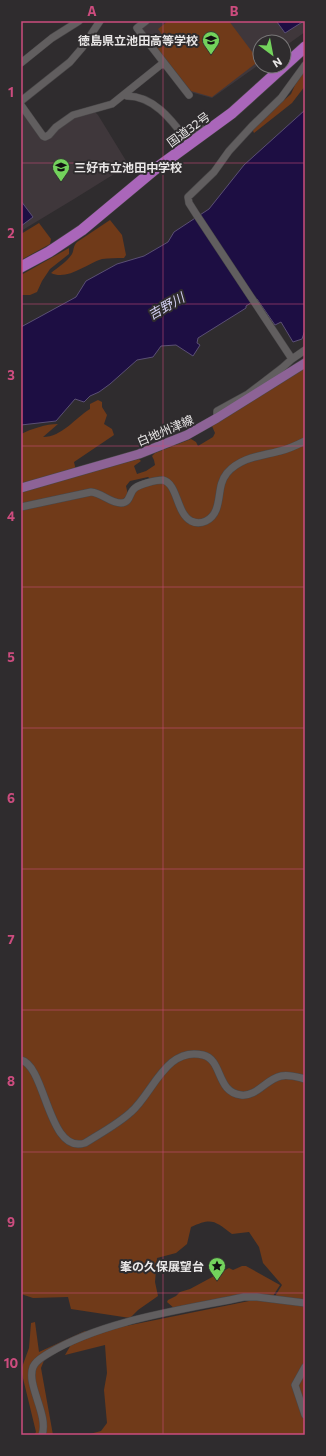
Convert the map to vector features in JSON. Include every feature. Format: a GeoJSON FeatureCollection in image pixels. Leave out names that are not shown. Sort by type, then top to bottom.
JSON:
{"type":"FeatureCollection","features":[{"type":"Feature","properties":{"kind":"highway","name":"国道32号"},"geometry":{"type":"LineString","coordinates":[[21,267],[49,252],[82,230],[154,170],[232,113],[305,47]]}},
{"type":"Feature","properties":{"kind":"main road","name":"白地州津線"},"geometry":{"type":"LineString","coordinates":[[21,488],[151,450],[191,433],[305,363]]}},
{"type":"Feature","properties":{"kind":"street"},"geometry":{"type":"LineString","coordinates":[[21,63],[52,38],[79,21]]}},
{"type":"Feature","properties":{"kind":"street"},"geometry":{"type":"LineString","coordinates":[[21,101],[70,62],[82,48],[100,21]]}},
{"type":"Feature","properties":{"kind":"street"},"geometry":{"type":"LineString","coordinates":[[146,21],[137,28],[189,95]]}},
{"type":"Feature","properties":{"kind":"street"},"geometry":{"type":"LineString","coordinates":[[21,105],[45,137],[73,115],[112,104],[163,63]]}},
{"type":"Feature","properties":{"kind":"street"},"geometry":{"type":"LineString","coordinates":[[292,359],[196,214],[188,199],[189,195],[214,172],[229,151],[252,126],[281,98],[305,65]]}},
{"type":"Feature","properties":{"kind":"street"},"geometry":{"type":"LineString","coordinates":[[125,95],[144,99],[155,106],[174,124],[185,138],[195,131],[202,129],[206,132]]}},
{"type":"Feature","properties":{"kind":"street"},"geometry":{"type":"LineString","coordinates":[[217,418],[217,411],[248,394],[305,350]]}},
{"type":"Feature","properties":{"kind":"street"},"geometry":{"type":"LineString","coordinates":[[21,507],[91,492],[100,494],[115,502],[122,503],[128,500],[136,487],[163,480],[172,487],[180,507],[186,516],[196,523],[202,523],[208,521],[216,510],[221,483],[227,473],[234,467],[244,460],[281,451],[305,441]]}},
{"type":"Feature","properties":{"kind":"street"},"geometry":{"type":"LineString","coordinates":[[21,1060],[28,1064],[39,1082],[58,1129],[69,1141],[77,1144],[86,1143],[132,1112],[159,1076],[184,1055],[204,1055],[209,1058],[217,1068],[225,1087],[231,1092],[239,1095],[250,1094],[274,1078],[282,1076],[305,1079]]}},
{"type":"Feature","properties":{"kind":"street"},"geometry":{"type":"LineString","coordinates":[[42,1435],[42,1420],[32,1378],[32,1369],[35,1363],[42,1357],[76,1339],[110,1326],[244,1297],[257,1297],[305,1303]]}},
{"type":"Feature","properties":{"kind":"street"},"geometry":{"type":"LineString","coordinates":[[305,1367],[296,1385],[305,1415]]}},
{"type":"Feature","properties":{"kind":"shaded area","name":"徳島県立池田高等学校"},"geometry":{"type":"Polygon","coordinates":[[[150,21],[305,21],[305,32],[292,41],[292,34],[252,34],[252,70],[212,98],[190,92],[140,29],[150,21]]]}},
{"type":"Feature","properties":{"kind":"shaded area","name":"徳島県立池田高等学校"},"geometry":{"type":"Polygon","coordinates":[[[168,21],[229,21],[252,52],[252,66],[212,97],[191,91],[154,44],[163,36],[158,29],[168,21]]]}},
{"type":"Feature","properties":{"kind":"shaded area"},"geometry":{"type":"Polygon","coordinates":[[[305,70],[305,86],[292,103],[254,133],[253,128],[291,94],[305,70]]]}},
{"type":"Feature","properties":{"kind":"shaded area","name":"三好市立池田中学校"},"geometry":{"type":"Polygon","coordinates":[[[21,107],[44,140],[70,119],[95,112],[128,164],[21,231],[21,107]]]}},
{"type":"Feature","properties":{"kind":"shaded area"},"geometry":{"type":"Polygon","coordinates":[[[110,220],[122,235],[126,255],[124,258],[102,259],[76,271],[63,275],[51,273],[70,257],[77,242],[110,220]]]}},
{"type":"Feature","properties":{"kind":"shaded area"},"geometry":{"type":"Polygon","coordinates":[[[39,223],[51,239],[50,244],[21,260],[21,234],[39,223]]]}},
{"type":"Feature","properties":{"kind":"shaded area"},"geometry":{"type":"Polygon","coordinates":[[[69,248],[69,254],[50,269],[37,292],[30,295],[21,295],[21,275],[69,248]]]}},
{"type":"Feature","properties":{"kind":"shaded area"},"geometry":{"type":"Polygon","coordinates":[[[305,367],[305,1435],[86,1435],[101,1431],[107,1423],[104,1390],[107,1373],[105,1345],[65,1355],[72,1343],[111,1329],[254,1300],[272,1301],[282,1285],[263,1263],[259,1247],[249,1232],[232,1234],[217,1223],[209,1221],[191,1227],[187,1244],[176,1253],[157,1258],[155,1282],[158,1296],[138,1310],[130,1318],[71,1309],[68,1297],[33,1298],[21,1294],[21,434],[39,427],[58,424],[43,437],[56,434],[90,409],[90,404],[98,400],[102,402],[102,407],[107,415],[104,424],[112,429],[114,435],[74,462],[77,475],[139,459],[141,461],[134,466],[137,474],[146,471],[155,465],[152,456],[155,453],[191,439],[196,442],[198,446],[213,437],[215,433],[212,426],[305,367]],[[148,477],[130,481],[126,486],[128,495],[122,500],[116,500],[119,505],[127,503],[134,492],[146,486],[162,482],[171,490],[174,487],[166,479],[158,478],[152,480],[148,477]]]}},
{"type":"Feature","properties":{"kind":"shaded area"},"geometry":{"type":"Polygon","coordinates":[[[246,1266],[280,1285],[273,1296],[175,1309],[167,1302],[180,1292],[190,1289],[229,1268],[233,1270],[246,1266]]]}},
{"type":"Feature","properties":{"kind":"shaded area"},"geometry":{"type":"Polygon","coordinates":[[[35,1322],[39,1352],[85,1331],[87,1332],[45,1358],[41,1368],[53,1435],[34,1435],[36,1432],[21,1370],[29,1348],[31,1323],[35,1322]]]}},
{"type":"Feature","properties":{"kind":"water"},"geometry":{"type":"Polygon","coordinates":[[[304,21],[285,33],[277,22],[304,21]]]}},
{"type":"Feature","properties":{"kind":"water","name":"吉野川"},"geometry":{"type":"Polygon","coordinates":[[[305,110],[305,330],[302,339],[293,342],[281,322],[275,325],[257,299],[246,306],[246,308],[198,338],[197,343],[200,345],[193,356],[176,345],[161,346],[153,357],[137,360],[110,384],[99,392],[90,396],[84,402],[75,399],[56,421],[21,425],[21,327],[76,297],[86,281],[117,264],[144,256],[168,242],[174,232],[209,209],[244,165],[305,110]]]}},
{"type":"Feature","properties":{"kind":"water"},"geometry":{"type":"Polygon","coordinates":[[[21,201],[33,217],[21,226],[21,201]]]}},
{"type":"Feature","properties":{"kind":"place","name":"徳島県立池田高等学校"},"geometry":{"type":"Point","coordinates":[211,55]}},
{"type":"Feature","properties":{"kind":"place","name":"三好市立池田中学校"},"geometry":{"type":"Point","coordinates":[61,182]}},
{"type":"Feature","properties":{"kind":"place","name":"峯の久保展望台"},"geometry":{"type":"Point","coordinates":[217,1281]}}]}
